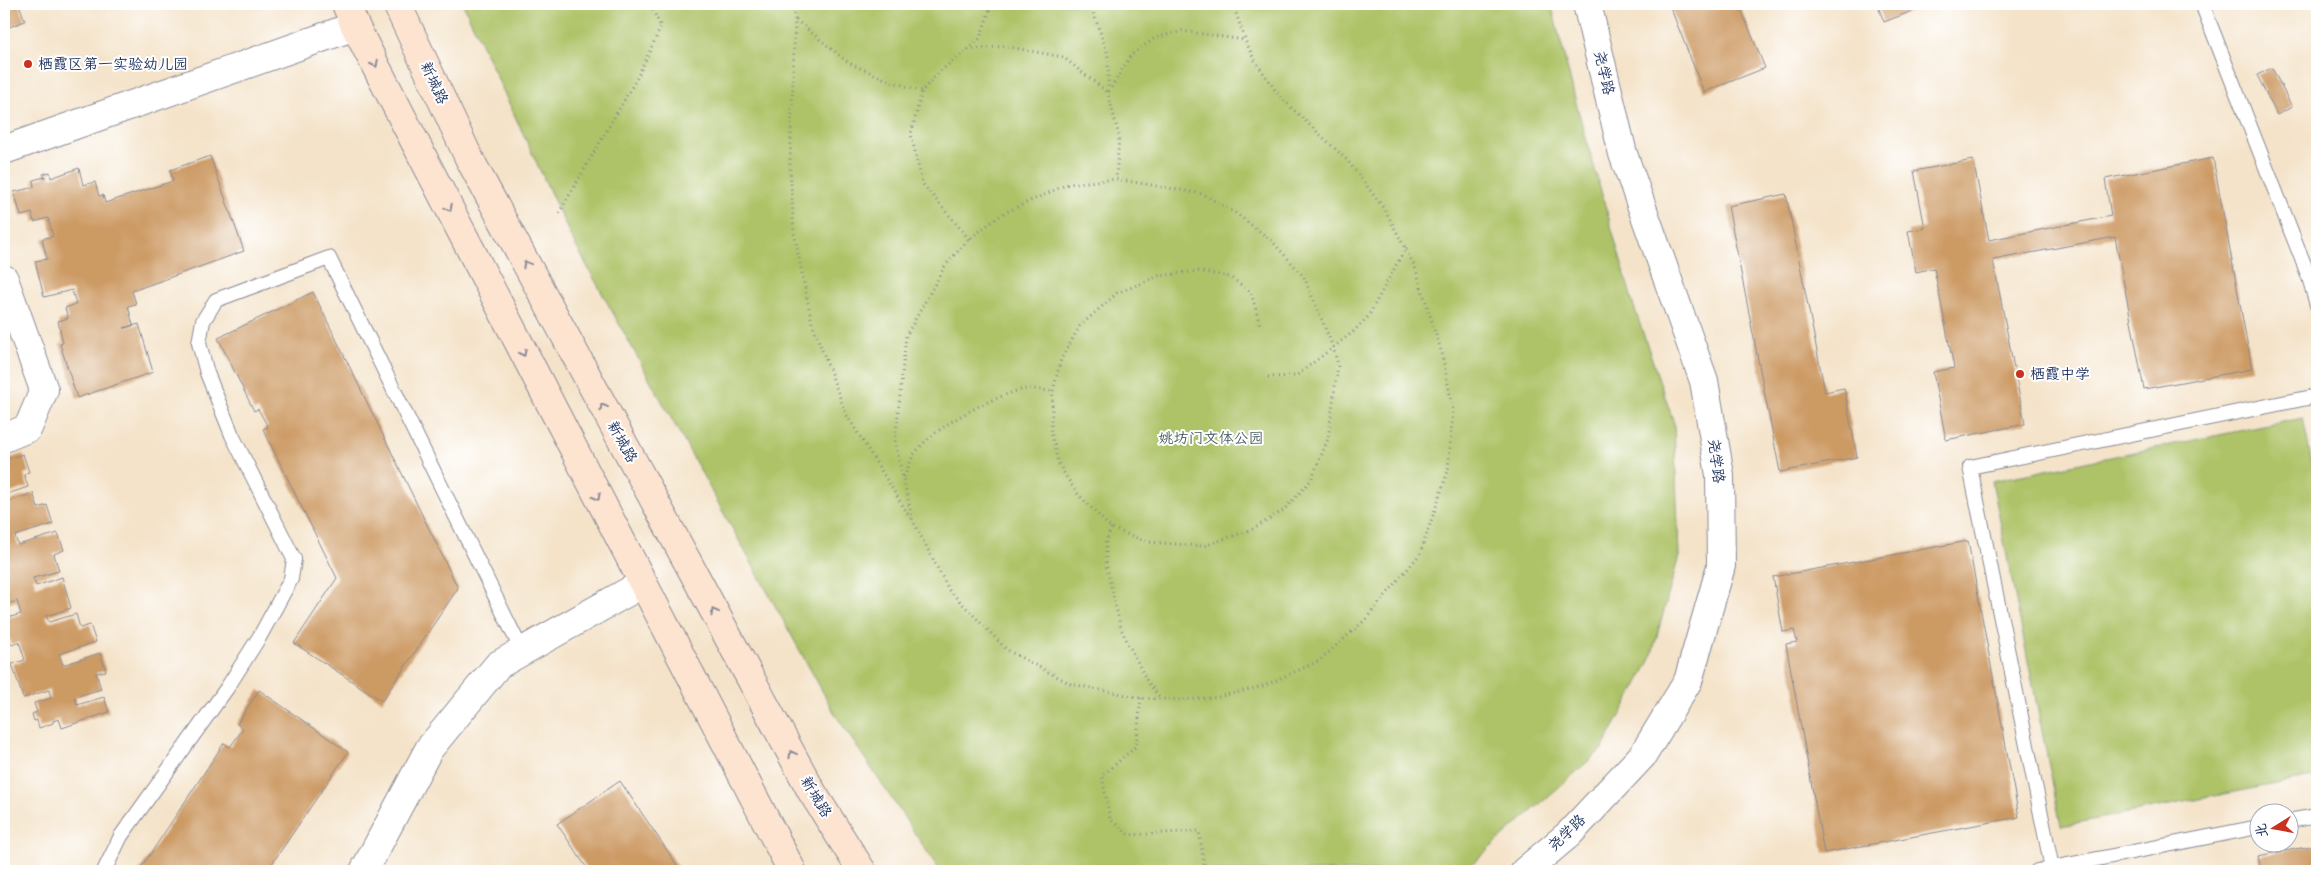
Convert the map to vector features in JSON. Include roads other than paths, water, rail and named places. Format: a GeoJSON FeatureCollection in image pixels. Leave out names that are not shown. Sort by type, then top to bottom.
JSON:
{"type":"FeatureCollection","features":[{"type":"Feature","properties":{"kind":"main road","name":"新城路"},"geometry":{"type":"LineString","coordinates":[[397,4],[474,166],[812,792],[862,871]]}},
{"type":"Feature","properties":{"kind":"main road"},"geometry":{"type":"LineString","coordinates":[[351,15],[642,584],[792,871]]}},
{"type":"Feature","properties":{"kind":"street","name":"尧学路"},"geometry":{"type":"LineString","coordinates":[[1525,871],[1569,834],[1643,755],[1688,681],[1721,566],[1720,475],[1704,381],[1623,154],[1587,4]]}},
{"type":"Feature","properties":{"kind":"street"},"geometry":{"type":"LineString","coordinates":[[4,150],[351,15]]}},
{"type":"Feature","properties":{"kind":"street"},"geometry":{"type":"LineString","coordinates":[[4,279],[44,390],[28,428],[4,438]]}},
{"type":"Feature","properties":{"kind":"street"},"geometry":{"type":"LineString","coordinates":[[364,871],[428,749],[498,665],[642,584]]}},
{"type":"Feature","properties":{"kind":"lane"},"geometry":{"type":"LineString","coordinates":[[2202,4],[2309,277],[2317,305]]}},
{"type":"Feature","properties":{"kind":"lane"},"geometry":{"type":"LineString","coordinates":[[104,871],[121,836],[227,688],[260,636],[291,579],[294,560],[232,435],[207,372],[199,343],[203,321],[216,300],[329,258],[522,651]]}},
{"type":"Feature","properties":{"kind":"lane"},"geometry":{"type":"LineString","coordinates":[[2052,868],[1970,467],[2317,396]]}},
{"type":"Feature","properties":{"kind":"lane"},"geometry":{"type":"LineString","coordinates":[[2298,819],[2317,816]]}},
{"type":"Feature","properties":{"kind":"lane"},"geometry":{"type":"LineString","coordinates":[[2037,871],[2248,829]]}},
{"type":"Feature","properties":{"kind":"place","name":"栖霞区第一实验幼儿园"},"geometry":{"type":"Point","coordinates":[28,64]}},
{"type":"Feature","properties":{"kind":"place","name":"栖霞中学"},"geometry":{"type":"Point","coordinates":[2020,374]}},
{"type":"Feature","properties":{"kind":"park label","name":"姚坊门文体公园"},"geometry":{"type":"Point","coordinates":[1211,438]}}]}
